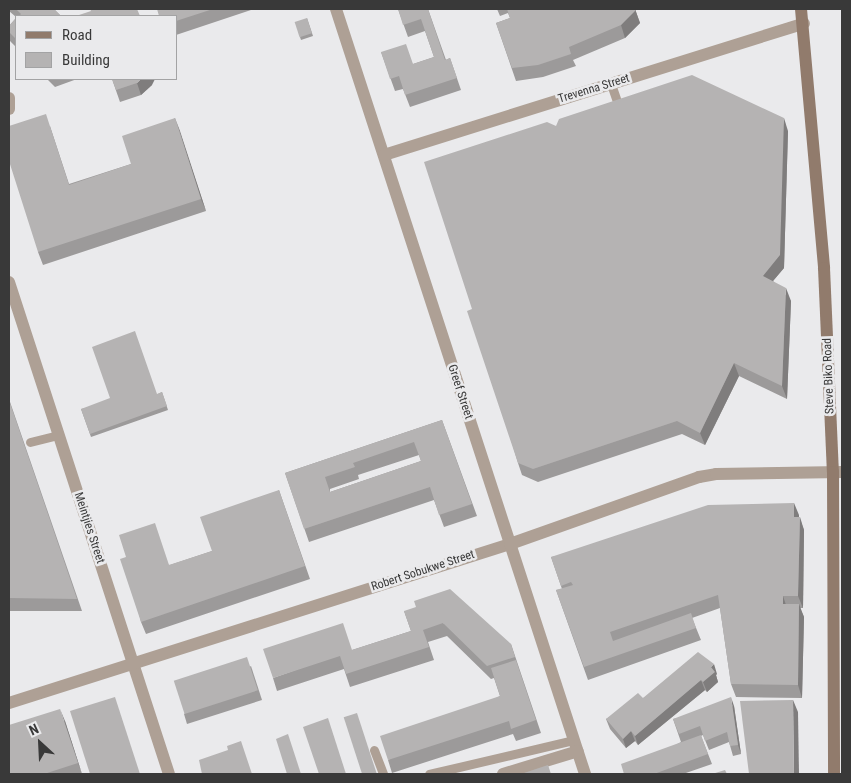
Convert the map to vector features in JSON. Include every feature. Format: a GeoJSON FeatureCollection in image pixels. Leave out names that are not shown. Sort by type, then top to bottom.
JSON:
{"type":"FeatureCollection","features":[{"type":"Feature","properties":{"kind":"main road","name":"Steve Biko Road"},"geometry":{"type":"LineString","coordinates":[[801,9],[804,23],[824,268],[838,472],[838,706],[834,774]]}},
{"type":"Feature","properties":{"kind":"street","name":"Greef Street"},"geometry":{"type":"LineString","coordinates":[[336,9],[585,774]]}},
{"type":"Feature","properties":{"kind":"street","name":"Trevenna Street"},"geometry":{"type":"LineString","coordinates":[[384,155],[804,23]]}},
{"type":"Feature","properties":{"kind":"street"},"geometry":{"type":"LineString","coordinates":[[9,98],[9,109]]}},
{"type":"Feature","properties":{"kind":"street","name":"Meintjies Street"},"geometry":{"type":"LineString","coordinates":[[9,282],[169,774]]}},
{"type":"Feature","properties":{"kind":"street","name":"Robert Sobukwe Street"},"geometry":{"type":"LineString","coordinates":[[9,703],[132,662],[510,544],[699,477],[724,474],[838,472]]}},
{"type":"Feature","properties":{"kind":"street"},"geometry":{"type":"LineString","coordinates":[[503,774],[576,745]]}},
{"type":"Feature","properties":{"kind":"lane"},"geometry":{"type":"LineString","coordinates":[[611,84],[621,112]]}},
{"type":"Feature","properties":{"kind":"lane"},"geometry":{"type":"LineString","coordinates":[[30,442],[60,435]]}},
{"type":"Feature","properties":{"kind":"lane"},"geometry":{"type":"LineString","coordinates":[[429,774],[576,745]]}},
{"type":"Feature","properties":{"kind":"lane"},"geometry":{"type":"LineString","coordinates":[[374,750],[383,774]]}},
{"type":"Feature","properties":{"kind":"building"},"geometry":{"type":"Polygon","coordinates":[[[16,9],[54,9],[60,15],[20,15],[16,9]]]}},
{"type":"Feature","properties":{"kind":"building"},"geometry":{"type":"Polygon","coordinates":[[[90,9],[137,9],[140,15],[79,15],[91,11],[90,9]]]}},
{"type":"Feature","properties":{"kind":"building"},"geometry":{"type":"Polygon","coordinates":[[[157,9],[213,9],[178,20],[178,15],[159,15],[157,9]]]}},
{"type":"Feature","properties":{"kind":"building"},"geometry":{"type":"Polygon","coordinates":[[[398,9],[428,9],[445,60],[450,58],[457,78],[405,95],[399,76],[390,79],[381,52],[406,44],[413,64],[434,57],[421,19],[403,25],[398,9]]]}},
{"type":"Feature","properties":{"kind":"building"},"geometry":{"type":"Polygon","coordinates":[[[507,9],[635,9],[635,11],[621,25],[569,47],[571,54],[538,65],[512,68],[496,23],[510,18],[507,9]]]}},
{"type":"Feature","properties":{"kind":"building"},"geometry":{"type":"Polygon","coordinates":[[[307,18],[312,33],[300,37],[295,22],[307,18]]]}},
{"type":"Feature","properties":{"kind":"building"},"geometry":{"type":"Polygon","coordinates":[[[15,19],[15,38],[9,32],[9,26],[15,19]]]}},
{"type":"Feature","properties":{"kind":"building"},"geometry":{"type":"Polygon","coordinates":[[[692,75],[784,118],[780,255],[763,276],[786,288],[782,386],[734,363],[700,433],[677,421],[533,469],[518,463],[467,311],[472,309],[424,162],[547,122],[556,126],[559,119],[692,75]]]}},
{"type":"Feature","properties":{"kind":"building"},"geometry":{"type":"Polygon","coordinates":[[[112,80],[140,80],[137,83],[116,90],[112,80]]]}},
{"type":"Feature","properties":{"kind":"building"},"geometry":{"type":"Polygon","coordinates":[[[46,114],[69,185],[131,164],[122,136],[175,118],[201,199],[38,252],[9,161],[9,126],[46,114]]]}},
{"type":"Feature","properties":{"kind":"building"},"geometry":{"type":"Polygon","coordinates":[[[135,331],[157,394],[162,392],[167,406],[90,434],[81,409],[110,398],[92,347],[135,331]]]}},
{"type":"Feature","properties":{"kind":"building"},"geometry":{"type":"Polygon","coordinates":[[[9,400],[77,599],[9,598],[9,400]]]}},
{"type":"Feature","properties":{"kind":"building"},"geometry":{"type":"Polygon","coordinates":[[[442,420],[472,504],[439,515],[430,487],[304,529],[285,473],[442,420]],[[414,442],[353,463],[355,467],[325,477],[330,492],[421,461],[414,442]]]}},
{"type":"Feature","properties":{"kind":"building"},"geometry":{"type":"Polygon","coordinates":[[[279,490],[305,566],[141,622],[120,559],[126,557],[119,535],[155,523],[169,565],[212,551],[200,517],[279,490]]]}},
{"type":"Feature","properties":{"kind":"building"},"geometry":{"type":"Polygon","coordinates":[[[794,503],[794,517],[800,517],[798,596],[783,596],[783,604],[799,604],[798,685],[731,684],[718,595],[610,632],[613,641],[691,613],[696,628],[584,667],[556,590],[573,585],[571,582],[561,586],[551,557],[708,505],[794,503]]]}},
{"type":"Feature","properties":{"kind":"building"},"geometry":{"type":"Polygon","coordinates":[[[450,589],[511,644],[515,657],[487,666],[443,623],[423,630],[429,647],[346,674],[340,656],[273,678],[263,649],[343,623],[352,650],[411,631],[404,611],[416,607],[414,601],[450,589]]]}},
{"type":"Feature","properties":{"kind":"building"},"geometry":{"type":"Polygon","coordinates":[[[698,652],[714,664],[711,667],[715,672],[703,682],[701,680],[635,736],[631,731],[623,739],[606,719],[638,693],[643,698],[698,652]]]}},
{"type":"Feature","properties":{"kind":"building"},"geometry":{"type":"Polygon","coordinates":[[[247,657],[258,690],[185,714],[174,681],[247,657]]]}},
{"type":"Feature","properties":{"kind":"building"},"geometry":{"type":"Polygon","coordinates":[[[516,660],[536,720],[511,729],[509,721],[388,760],[380,736],[500,696],[491,668],[516,660]]]}},
{"type":"Feature","properties":{"kind":"building"},"geometry":{"type":"Polygon","coordinates":[[[115,697],[140,774],[90,774],[70,711],[115,697]]]}},
{"type":"Feature","properties":{"kind":"building"},"geometry":{"type":"Polygon","coordinates":[[[731,697],[738,745],[730,746],[727,732],[705,741],[700,726],[679,734],[673,719],[731,697]]]}},
{"type":"Feature","properties":{"kind":"building"},"geometry":{"type":"Polygon","coordinates":[[[793,700],[794,774],[749,774],[740,701],[793,700]]]}},
{"type":"Feature","properties":{"kind":"building"},"geometry":{"type":"Polygon","coordinates":[[[60,709],[78,763],[44,774],[9,774],[9,725],[60,709]]]}},
{"type":"Feature","properties":{"kind":"building"},"geometry":{"type":"Polygon","coordinates":[[[357,713],[377,774],[362,774],[344,717],[357,713]]]}},
{"type":"Feature","properties":{"kind":"building"},"geometry":{"type":"Polygon","coordinates":[[[328,718],[346,774],[319,774],[303,727],[328,718]]]}},
{"type":"Feature","properties":{"kind":"building"},"geometry":{"type":"Polygon","coordinates":[[[288,734],[301,774],[287,774],[276,739],[288,734]]]}},
{"type":"Feature","properties":{"kind":"building"},"geometry":{"type":"Polygon","coordinates":[[[701,735],[708,754],[654,774],[624,774],[621,764],[701,735]]]}},
{"type":"Feature","properties":{"kind":"building"},"geometry":{"type":"Polygon","coordinates":[[[241,741],[252,774],[202,774],[199,760],[228,750],[227,746],[241,741]]]}},
{"type":"Feature","properties":{"kind":"building"},"geometry":{"type":"Polygon","coordinates":[[[548,765],[551,774],[521,774],[548,765]]]}},
{"type":"Feature","properties":{"kind":"building"},"geometry":{"type":"Polygon","coordinates":[[[725,770],[727,774],[712,774],[725,770]]]}}]}
